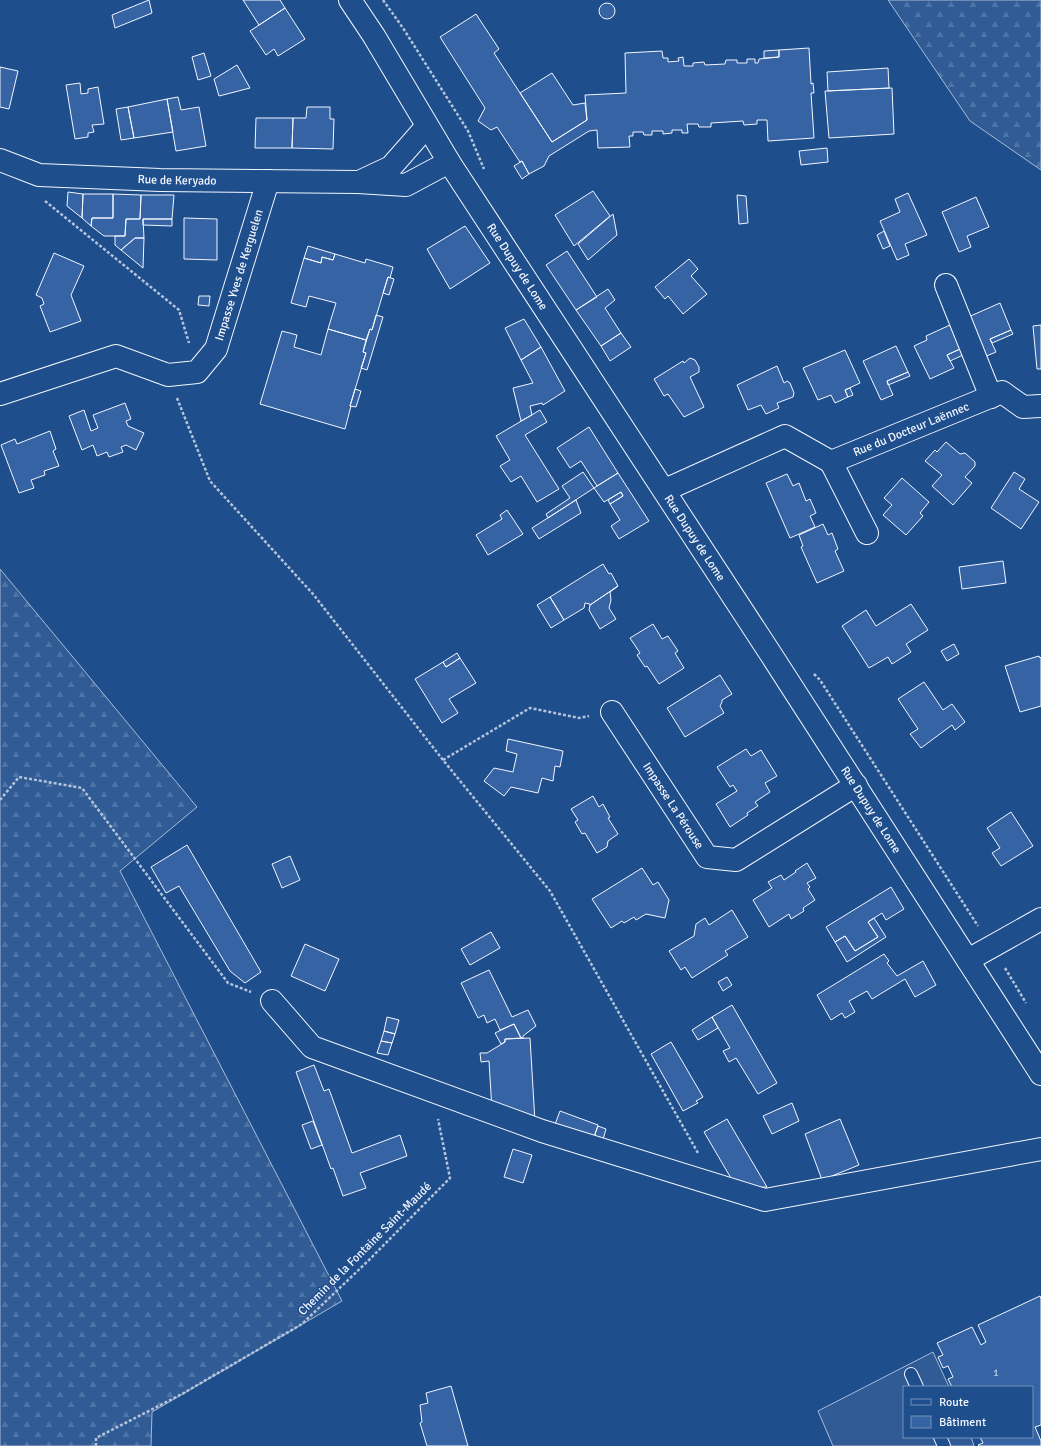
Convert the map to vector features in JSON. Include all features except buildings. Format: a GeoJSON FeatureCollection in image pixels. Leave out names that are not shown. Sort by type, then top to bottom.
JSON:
{"type":"FeatureCollection","features":[{"type":"Feature","properties":{"kind":"street","name":"Rue Dupuy de Lome"},"geometry":{"type":"LineString","coordinates":[[350,0],[374,36],[449,162],[665,490],[1041,1074]]}},
{"type":"Feature","properties":{"kind":"street","name":"Rue de Keryado"},"geometry":{"type":"LineString","coordinates":[[358,182],[391,167],[427,126]]}},
{"type":"Feature","properties":{"kind":"street","name":"Rue de Keryado"},"geometry":{"type":"LineString","coordinates":[[0,160],[39,175],[160,180],[358,182],[406,185],[449,162]]}},
{"type":"Feature","properties":{"kind":"street","name":"Impasse Yves de Kerguelen"},"geometry":{"type":"LineString","coordinates":[[197,372],[216,349],[268,181]]}},
{"type":"Feature","properties":{"kind":"street"},"geometry":{"type":"LineString","coordinates":[[946,285],[991,396]]}},
{"type":"Feature","properties":{"kind":"street"},"geometry":{"type":"LineString","coordinates":[[0,394],[116,356],[168,375],[197,372]]}},
{"type":"Feature","properties":{"kind":"street","name":"Rue du Docteur Laënnec"},"geometry":{"type":"LineString","coordinates":[[831,462],[1002,392],[1023,408],[1041,406]]}},
{"type":"Feature","properties":{"kind":"street"},"geometry":{"type":"LineString","coordinates":[[665,490],[785,436],[831,462],[867,533]]}},
{"type":"Feature","properties":{"kind":"street","name":"Impasse La Pérouse"},"geometry":{"type":"LineString","coordinates":[[612,712],[707,857],[736,860],[856,785]]}},
{"type":"Feature","properties":{"kind":"street"},"geometry":{"type":"LineString","coordinates":[[968,960],[1041,919]]}},
{"type":"Feature","properties":{"kind":"street"},"geometry":{"type":"LineString","coordinates":[[272,1001],[312,1047],[542,1131],[765,1200],[1041,1149]]}},
{"type":"Feature","properties":{"kind":"lane"},"geometry":{"type":"LineString","coordinates":[[911,1374],[917,1386]]}},
{"type":"Feature","properties":{"kind":"path"},"geometry":{"type":"LineString","coordinates":[[39,175],[39,195],[179,310],[197,372]]}},
{"type":"Feature","properties":{"kind":"path"},"geometry":{"type":"LineString","coordinates":[[168,375],[210,481],[314,594],[443,760],[550,891],[716,1186]]}},
{"type":"Feature","properties":{"kind":"path"},"geometry":{"type":"LineString","coordinates":[[443,760],[530,708],[579,718],[612,712]]}},
{"type":"Feature","properties":{"kind":"path"},"geometry":{"type":"LineString","coordinates":[[0,800],[19,777],[82,788],[228,983],[272,1001]]}},
{"type":"Feature","properties":{"kind":"path","name":"Chemin de la Fontaine Saint-Maudé"},"geometry":{"type":"LineString","coordinates":[[96,1446],[96,1438],[182,1394],[302,1324],[369,1260],[450,1178],[433,1091]]}},
{"type":"Feature","properties":{"kind":"green space"},"geometry":{"type":"Polygon","coordinates":[[[888,0],[1041,0],[1041,170],[970,121],[888,0]]]}},
{"type":"Feature","properties":{"kind":"green space"},"geometry":{"type":"Polygon","coordinates":[[[0,569],[197,807],[120,871],[342,1301],[152,1412],[151,1446],[0,1446],[0,569]]]}},
{"type":"Feature","properties":{"kind":"shaded area"},"geometry":{"type":"Polygon","coordinates":[[[933,1352],[949,1386],[903,1386],[903,1438],[971,1438],[974,1446],[833,1446],[818,1411],[933,1352]]]}}]}
